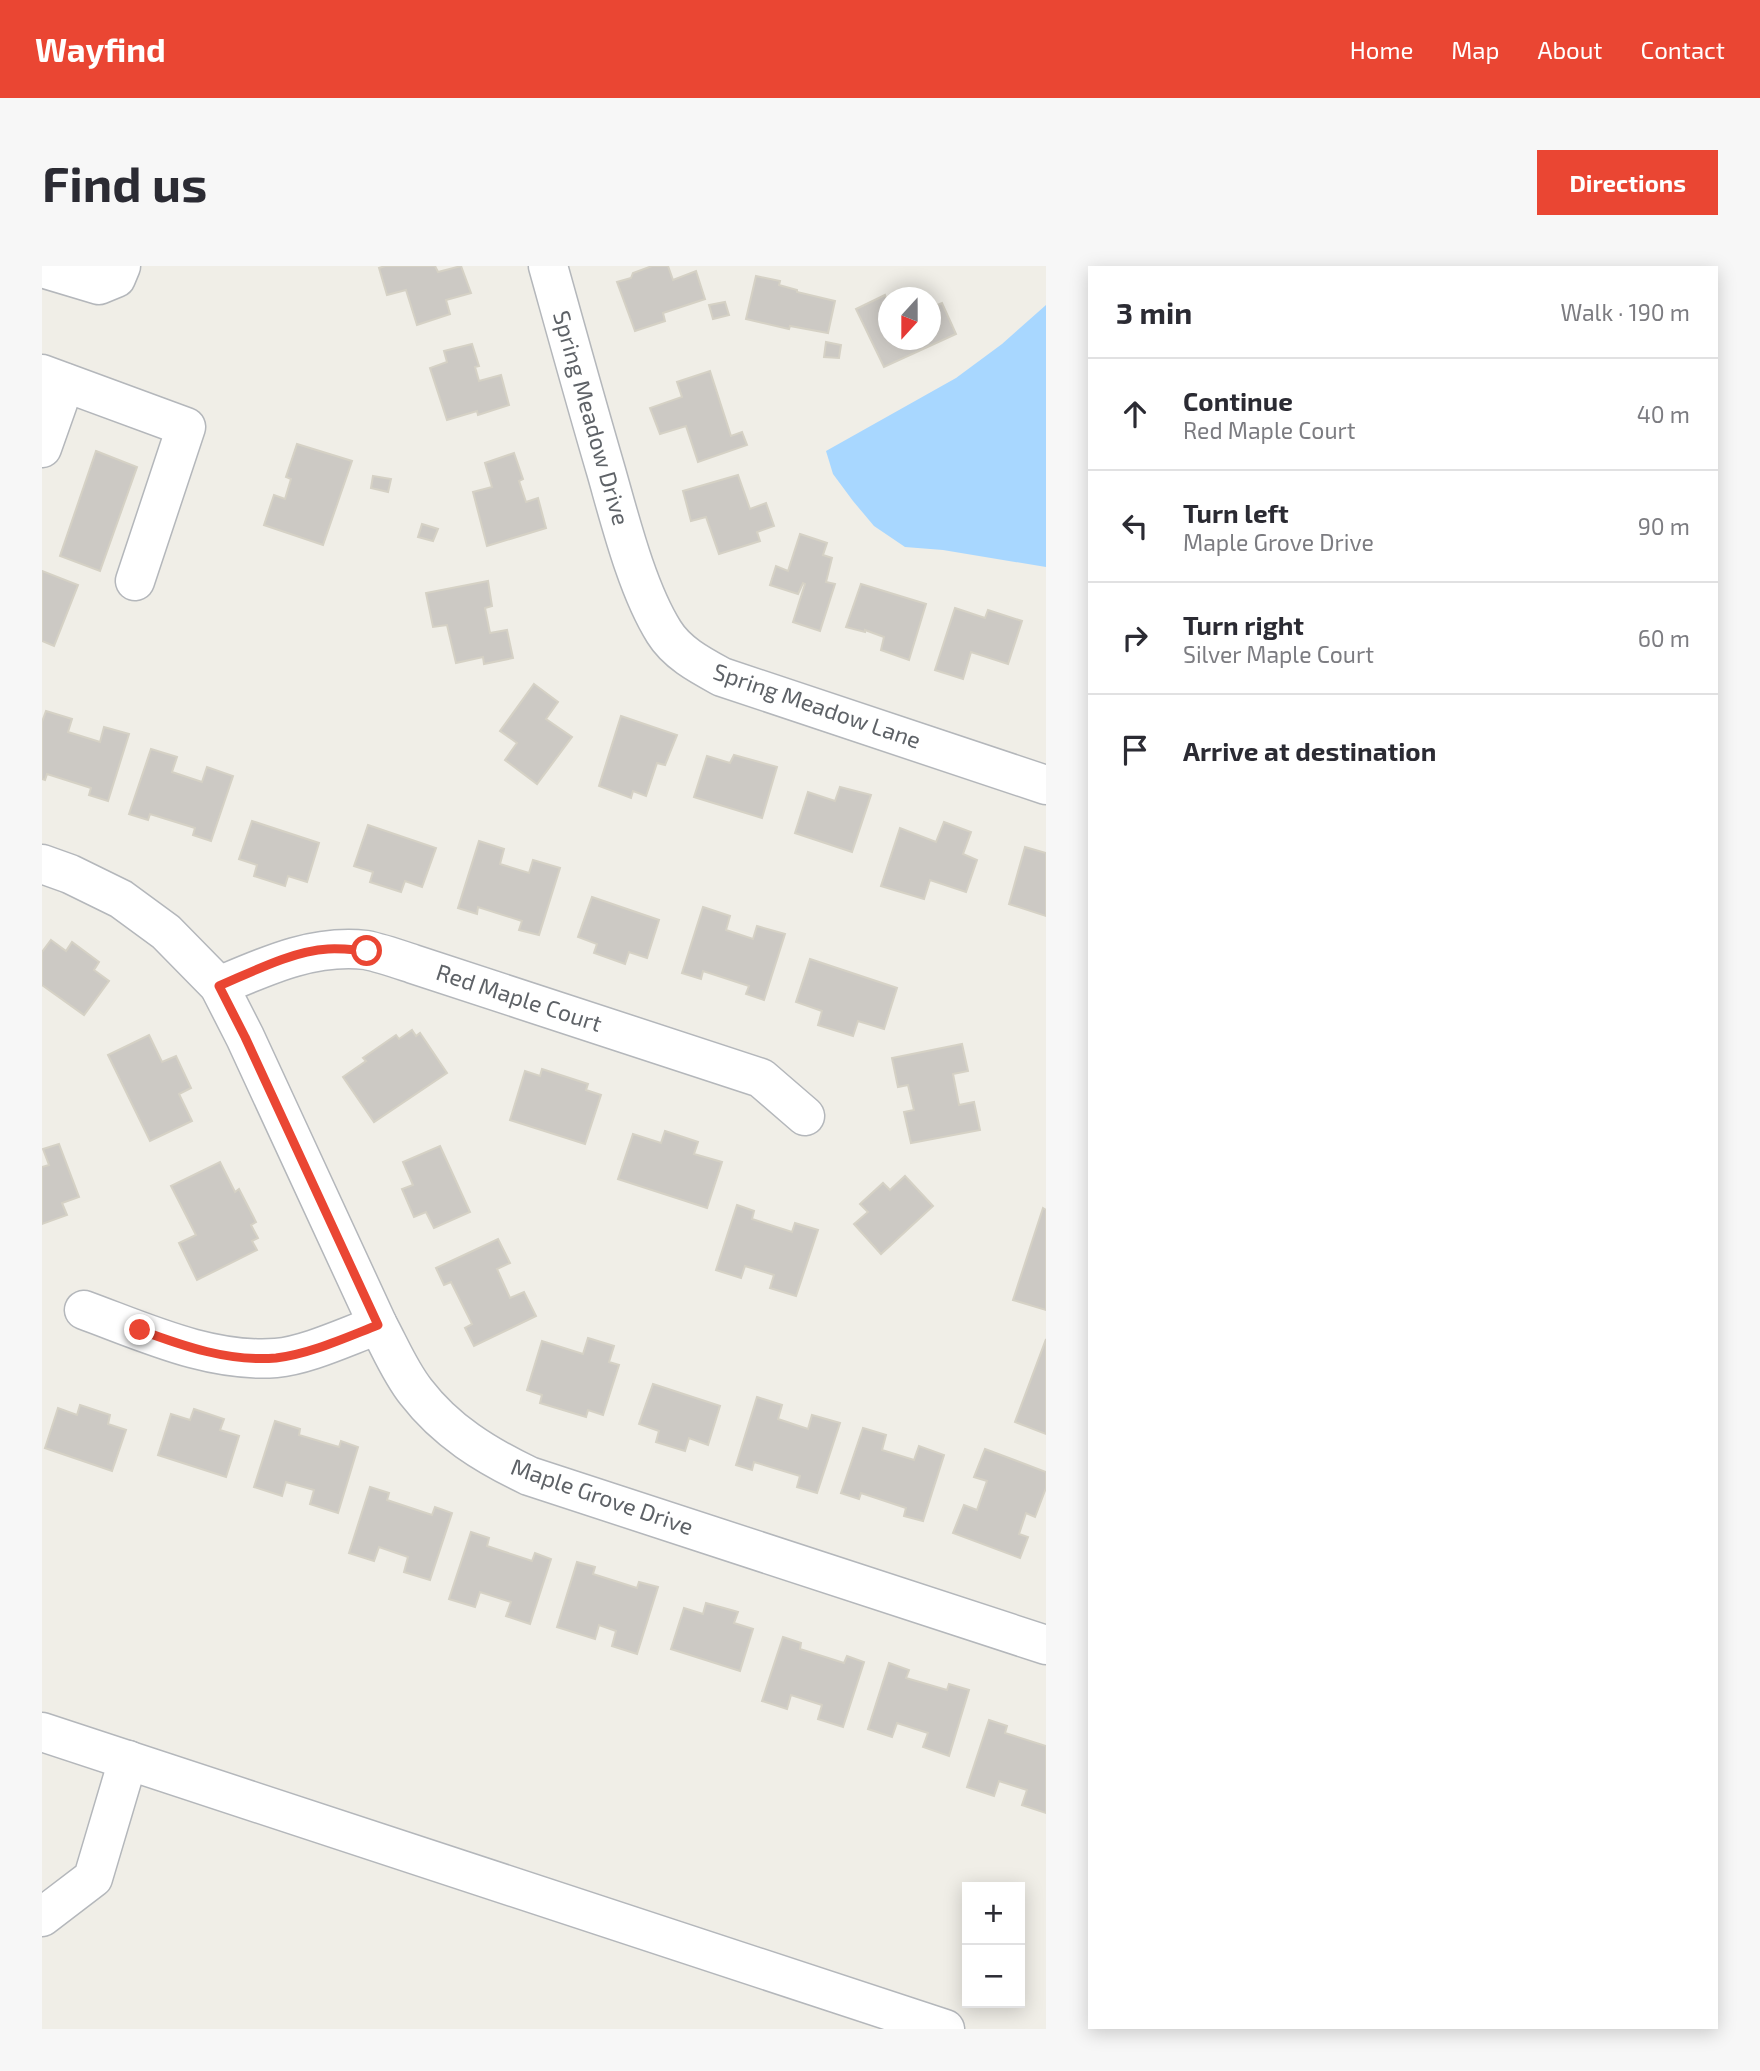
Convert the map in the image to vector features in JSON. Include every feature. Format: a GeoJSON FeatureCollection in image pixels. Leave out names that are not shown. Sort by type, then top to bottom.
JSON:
{"type":"FeatureCollection","features":[{"type":"Feature","properties":{"kind":"street"},"geometry":{"type":"LineString","coordinates":[[42,268],[99,285],[116,278],[121,266]]}},
{"type":"Feature","properties":{"kind":"street","name":"Spring Meadow Drive"},"geometry":{"type":"LineString","coordinates":[[548,266],[617,512],[636,569]]}},
{"type":"Feature","properties":{"kind":"street"},"geometry":{"type":"LineString","coordinates":[[42,448],[53,379],[186,427],[135,581]]}},
{"type":"Feature","properties":{"kind":"street","name":"Spring Meadow Lane"},"geometry":{"type":"LineString","coordinates":[[636,569],[649,604],[665,633],[686,657],[722,677],[1046,785]]}},
{"type":"Feature","properties":{"kind":"street","name":"Maple Grove Drive"},"geometry":{"type":"LineString","coordinates":[[42,864],[70,874],[121,899],[166,932],[219,986],[378,1325],[414,1390],[460,1437],[496,1460],[529,1476],[1046,1645]]}},
{"type":"Feature","properties":{"kind":"street","name":"Red Maple Court"},"geometry":{"type":"LineString","coordinates":[[219,986],[267,965],[297,956],[327,949],[367,951],[761,1078],[805,1116]]}},
{"type":"Feature","properties":{"kind":"street"},"geometry":{"type":"LineString","coordinates":[[84,1310],[167,1340],[242,1359],[278,1357],[324,1345],[378,1325]]}},
{"type":"Feature","properties":{"kind":"street"},"geometry":{"type":"LineString","coordinates":[[42,1732],[945,2029]]}},
{"type":"Feature","properties":{"kind":"street"},"geometry":{"type":"LineString","coordinates":[[42,1917],[93,1878],[128,1760]]}},
{"type":"Feature","properties":{"kind":"water"},"geometry":{"type":"Polygon","coordinates":[[[1046,305],[1046,567],[943,550],[905,547],[874,526],[853,501],[833,474],[826,451],[956,378],[1002,344],[1046,305]]]}},
{"type":"Feature","properties":{"kind":"building"},"geometry":{"type":"Polygon","coordinates":[[[435,266],[438,272],[461,266],[471,293],[446,300],[450,314],[417,325],[406,290],[387,295],[379,268],[435,266]]]}},
{"type":"Feature","properties":{"kind":"building"},"geometry":{"type":"Polygon","coordinates":[[[652,266],[668,266],[673,280],[696,271],[705,299],[663,313],[665,321],[635,331],[617,282],[631,278],[633,273],[652,266]]]}},
{"type":"Feature","properties":{"kind":"building"},"geometry":{"type":"Polygon","coordinates":[[[756,276],[780,281],[779,285],[797,292],[835,301],[828,333],[790,326],[789,329],[746,319],[756,276]]]}},
{"type":"Feature","properties":{"kind":"building"},"geometry":{"type":"Polygon","coordinates":[[[878,298],[878,350],[921,350],[884,367],[856,309],[878,298]]]}},
{"type":"Feature","properties":{"kind":"building"},"geometry":{"type":"Polygon","coordinates":[[[725,302],[729,315],[713,319],[709,305],[725,302]]]}},
{"type":"Feature","properties":{"kind":"building"},"geometry":{"type":"Polygon","coordinates":[[[941,303],[942,303],[956,334],[941,341],[941,303]]]}},
{"type":"Feature","properties":{"kind":"building"},"geometry":{"type":"Polygon","coordinates":[[[826,342],[841,345],[839,358],[824,357],[826,342]]]}},
{"type":"Feature","properties":{"kind":"building"},"geometry":{"type":"Polygon","coordinates":[[[472,344],[479,366],[475,367],[479,381],[501,375],[509,405],[478,415],[477,411],[447,420],[430,368],[447,362],[444,351],[472,344]]]}},
{"type":"Feature","properties":{"kind":"building"},"geometry":{"type":"Polygon","coordinates":[[[710,371],[731,436],[742,432],[747,445],[698,462],[686,426],[660,434],[650,408],[682,397],[677,382],[710,371]]]}},
{"type":"Feature","properties":{"kind":"building"},"geometry":{"type":"Polygon","coordinates":[[[297,444],[352,461],[323,545],[264,525],[274,495],[285,499],[291,479],[286,477],[297,444]]]}},
{"type":"Feature","properties":{"kind":"building"},"geometry":{"type":"Polygon","coordinates":[[[96,451],[137,467],[100,571],[60,556],[96,451]]]}},
{"type":"Feature","properties":{"kind":"building"},"geometry":{"type":"Polygon","coordinates":[[[514,453],[523,479],[519,481],[526,502],[538,498],[546,528],[487,546],[473,492],[492,487],[485,463],[514,453]]]}},
{"type":"Feature","properties":{"kind":"building"},"geometry":{"type":"Polygon","coordinates":[[[738,475],[750,509],[766,503],[774,526],[757,532],[760,541],[719,554],[706,517],[691,521],[683,491],[738,475]]]}},
{"type":"Feature","properties":{"kind":"building"},"geometry":{"type":"Polygon","coordinates":[[[373,476],[391,479],[388,492],[371,488],[373,476]]]}},
{"type":"Feature","properties":{"kind":"building"},"geometry":{"type":"Polygon","coordinates":[[[422,524],[438,529],[433,541],[418,537],[422,524]]]}},
{"type":"Feature","properties":{"kind":"building"},"geometry":{"type":"Polygon","coordinates":[[[800,534],[827,543],[823,555],[832,558],[826,582],[835,584],[820,631],[793,622],[805,584],[803,583],[798,594],[770,585],[776,566],[788,571],[800,534]]]}},
{"type":"Feature","properties":{"kind":"building"},"geometry":{"type":"Polygon","coordinates":[[[42,571],[78,585],[54,646],[42,641],[42,571]]]}},
{"type":"Feature","properties":{"kind":"building"},"geometry":{"type":"Polygon","coordinates":[[[488,581],[492,606],[485,608],[490,633],[507,630],[513,658],[484,664],[483,657],[456,663],[447,625],[433,627],[426,593],[488,581]]]}},
{"type":"Feature","properties":{"kind":"building"},"geometry":{"type":"Polygon","coordinates":[[[861,584],[926,604],[909,660],[881,650],[884,637],[846,627],[861,584]]]}},
{"type":"Feature","properties":{"kind":"building"},"geometry":{"type":"Polygon","coordinates":[[[955,608],[985,618],[988,610],[1022,621],[1008,664],[971,652],[963,679],[935,670],[955,608]]]}},
{"type":"Feature","properties":{"kind":"building"},"geometry":{"type":"Polygon","coordinates":[[[534,684],[558,702],[546,719],[572,737],[537,784],[505,760],[517,743],[500,731],[534,684]]]}},
{"type":"Feature","properties":{"kind":"building"},"geometry":{"type":"Polygon","coordinates":[[[46,711],[72,719],[68,732],[100,742],[104,727],[129,734],[108,801],[89,795],[91,788],[47,774],[45,780],[42,779],[42,722],[46,711]]]}},
{"type":"Feature","properties":{"kind":"building"},"geometry":{"type":"Polygon","coordinates":[[[621,716],[677,735],[665,765],[657,763],[646,796],[633,791],[631,798],[599,786],[621,716]]]}},
{"type":"Feature","properties":{"kind":"building"},"geometry":{"type":"Polygon","coordinates":[[[151,749],[177,757],[172,772],[202,782],[207,767],[233,776],[211,841],[193,835],[195,828],[150,814],[148,820],[129,814],[151,749]]]}},
{"type":"Feature","properties":{"kind":"building"},"geometry":{"type":"Polygon","coordinates":[[[734,755],[777,767],[762,818],[694,797],[707,756],[730,763],[734,755]]]}},
{"type":"Feature","properties":{"kind":"building"},"geometry":{"type":"Polygon","coordinates":[[[840,787],[871,795],[852,852],[795,833],[808,792],[835,801],[840,787]]]}},
{"type":"Feature","properties":{"kind":"building"},"geometry":{"type":"Polygon","coordinates":[[[252,821],[319,843],[307,882],[288,876],[285,886],[254,876],[257,865],[239,859],[252,821]]]}},
{"type":"Feature","properties":{"kind":"building"},"geometry":{"type":"Polygon","coordinates":[[[944,822],[971,832],[963,854],[977,860],[966,892],[930,880],[924,899],[881,886],[900,828],[936,842],[944,822]]]}},
{"type":"Feature","properties":{"kind":"building"},"geometry":{"type":"Polygon","coordinates":[[[368,825],[436,848],[422,887],[405,881],[401,892],[370,882],[373,872],[354,866],[368,825]]]}},
{"type":"Feature","properties":{"kind":"building"},"geometry":{"type":"Polygon","coordinates":[[[479,841],[504,849],[500,864],[529,873],[533,860],[560,868],[539,935],[519,930],[522,921],[478,907],[477,914],[458,908],[479,841]]]}},
{"type":"Feature","properties":{"kind":"building"},"geometry":{"type":"Polygon","coordinates":[[[1025,847],[1046,853],[1046,916],[1009,904],[1025,847]]]}},
{"type":"Feature","properties":{"kind":"building"},"geometry":{"type":"Polygon","coordinates":[[[592,897],[659,920],[647,958],[629,952],[625,964],[594,953],[597,944],[578,937],[592,897]]]}},
{"type":"Feature","properties":{"kind":"building"},"geometry":{"type":"Polygon","coordinates":[[[703,907],[730,916],[726,930],[753,939],[757,926],[785,934],[764,1000],[746,994],[749,986],[703,971],[701,979],[682,973],[703,907]]]}},
{"type":"Feature","properties":{"kind":"building"},"geometry":{"type":"Polygon","coordinates":[[[51,940],[66,951],[72,942],[99,962],[94,970],[109,981],[84,1015],[42,985],[42,952],[51,940]]]}},
{"type":"Feature","properties":{"kind":"building"},"geometry":{"type":"Polygon","coordinates":[[[810,959],[897,988],[884,1029],[858,1021],[853,1036],[818,1025],[822,1011],[796,1002],[810,959]]]}},
{"type":"Feature","properties":{"kind":"building"},"geometry":{"type":"Polygon","coordinates":[[[412,1030],[416,1036],[420,1033],[447,1073],[374,1122],[343,1077],[366,1061],[363,1058],[396,1035],[399,1039],[412,1030]]]}},
{"type":"Feature","properties":{"kind":"building"},"geometry":{"type":"Polygon","coordinates":[[[149,1035],[162,1062],[176,1056],[191,1088],[179,1094],[192,1121],[150,1141],[108,1055],[149,1035]]]}},
{"type":"Feature","properties":{"kind":"building"},"geometry":{"type":"Polygon","coordinates":[[[962,1044],[968,1071],[953,1074],[959,1105],[974,1102],[980,1130],[911,1143],[904,1112],[914,1110],[908,1085],[898,1087],[892,1058],[962,1044]]]}},
{"type":"Feature","properties":{"kind":"building"},"geometry":{"type":"Polygon","coordinates":[[[542,1069],[588,1084],[586,1090],[601,1095],[585,1144],[510,1120],[525,1071],[540,1076],[542,1069]]]}},
{"type":"Feature","properties":{"kind":"building"},"geometry":{"type":"Polygon","coordinates":[[[665,1131],[698,1142],[694,1154],[722,1162],[707,1208],[618,1179],[633,1134],[661,1143],[665,1131]]]}},
{"type":"Feature","properties":{"kind":"building"},"geometry":{"type":"Polygon","coordinates":[[[59,1144],[79,1197],[62,1203],[67,1215],[42,1224],[42,1167],[49,1165],[43,1149],[59,1144]]]}},
{"type":"Feature","properties":{"kind":"building"},"geometry":{"type":"Polygon","coordinates":[[[440,1146],[470,1212],[434,1228],[426,1212],[414,1217],[402,1189],[413,1185],[403,1162],[440,1146]]]}},
{"type":"Feature","properties":{"kind":"building"},"geometry":{"type":"Polygon","coordinates":[[[220,1162],[235,1192],[239,1189],[256,1222],[251,1225],[258,1238],[252,1241],[257,1250],[197,1280],[179,1243],[196,1235],[171,1186],[220,1162]]]}},
{"type":"Feature","properties":{"kind":"building"},"geometry":{"type":"Polygon","coordinates":[[[905,1176],[933,1206],[881,1254],[854,1224],[868,1212],[860,1204],[883,1183],[890,1190],[905,1176]]]}},
{"type":"Feature","properties":{"kind":"building"},"geometry":{"type":"Polygon","coordinates":[[[737,1205],[754,1211],[752,1219],[792,1232],[795,1223],[818,1230],[796,1296],[770,1288],[774,1275],[745,1266],[741,1278],[716,1270],[737,1205]]]}},
{"type":"Feature","properties":{"kind":"building"},"geometry":{"type":"Polygon","coordinates":[[[1043,1208],[1046,1210],[1046,1310],[1013,1300],[1043,1208]]]}},
{"type":"Feature","properties":{"kind":"building"},"geometry":{"type":"Polygon","coordinates":[[[498,1239],[510,1263],[497,1269],[510,1298],[524,1292],[536,1316],[474,1346],[465,1328],[472,1324],[451,1282],[444,1285],[436,1268],[498,1239]]]}},
{"type":"Feature","properties":{"kind":"building"},"geometry":{"type":"Polygon","coordinates":[[[588,1338],[614,1346],[609,1362],[619,1365],[603,1415],[588,1410],[586,1417],[540,1403],[542,1395],[527,1390],[542,1341],[583,1354],[588,1338]]]}},
{"type":"Feature","properties":{"kind":"building"},"geometry":{"type":"Polygon","coordinates":[[[1046,1339],[1046,1434],[1015,1422],[1046,1339]]]}},
{"type":"Feature","properties":{"kind":"building"},"geometry":{"type":"Polygon","coordinates":[[[653,1384],[720,1406],[708,1445],[689,1438],[685,1451],[656,1442],[659,1431],[639,1424],[653,1384]]]}},
{"type":"Feature","properties":{"kind":"building"},"geometry":{"type":"Polygon","coordinates":[[[757,1397],[782,1405],[778,1419],[808,1429],[812,1415],[840,1423],[817,1493],[797,1487],[800,1476],[754,1462],[752,1470],[736,1465],[757,1397]]]}},
{"type":"Feature","properties":{"kind":"building"},"geometry":{"type":"Polygon","coordinates":[[[80,1405],[110,1415],[108,1424],[126,1430],[112,1471],[45,1448],[58,1408],[77,1415],[80,1405]]]}},
{"type":"Feature","properties":{"kind":"building"},"geometry":{"type":"Polygon","coordinates":[[[194,1409],[224,1419],[220,1430],[239,1436],[226,1477],[158,1455],[171,1414],[190,1420],[194,1409]]]}},
{"type":"Feature","properties":{"kind":"building"},"geometry":{"type":"Polygon","coordinates":[[[275,1421],[300,1429],[299,1435],[339,1447],[341,1441],[358,1447],[338,1513],[310,1504],[314,1490],[286,1482],[282,1496],[254,1487],[275,1421]]]}},
{"type":"Feature","properties":{"kind":"building"},"geometry":{"type":"Polygon","coordinates":[[[863,1428],[886,1435],[882,1450],[914,1460],[919,1446],[944,1455],[923,1521],[904,1516],[906,1508],[861,1493],[859,1499],[841,1493],[863,1428]]]}},
{"type":"Feature","properties":{"kind":"building"},"geometry":{"type":"Polygon","coordinates":[[[985,1449],[1046,1472],[1046,1488],[1035,1517],[1026,1513],[1019,1534],[1028,1537],[1020,1558],[953,1533],[964,1505],[977,1510],[987,1481],[974,1477],[985,1449]]]}},
{"type":"Feature","properties":{"kind":"building"},"geometry":{"type":"Polygon","coordinates":[[[370,1487],[389,1493],[387,1500],[432,1515],[435,1507],[452,1513],[430,1580],[404,1572],[408,1557],[379,1547],[374,1561],[349,1553],[370,1487]]]}},
{"type":"Feature","properties":{"kind":"building"},"geometry":{"type":"Polygon","coordinates":[[[471,1532],[489,1538],[487,1546],[532,1561],[535,1553],[551,1559],[530,1624],[506,1616],[511,1602],[480,1592],[475,1607],[449,1599],[471,1532]]]}},
{"type":"Feature","properties":{"kind":"building"},"geometry":{"type":"Polygon","coordinates":[[[577,1562],[595,1567],[593,1574],[637,1588],[639,1582],[658,1587],[637,1654],[612,1646],[616,1631],[599,1625],[595,1639],[557,1627],[577,1562]]]}},
{"type":"Feature","properties":{"kind":"building"},"geometry":{"type":"Polygon","coordinates":[[[706,1603],[738,1612],[734,1623],[753,1629],[740,1671],[671,1649],[684,1608],[703,1614],[706,1603]]]}},
{"type":"Feature","properties":{"kind":"building"},"geometry":{"type":"Polygon","coordinates":[[[783,1637],[801,1643],[800,1649],[844,1663],[847,1656],[864,1662],[843,1727],[818,1719],[822,1705],[791,1695],[787,1709],[762,1701],[783,1637]]]}},
{"type":"Feature","properties":{"kind":"building"},"geometry":{"type":"Polygon","coordinates":[[[889,1663],[909,1670],[906,1678],[947,1690],[949,1684],[969,1690],[949,1756],[923,1747],[928,1733],[897,1723],[892,1737],[868,1729],[889,1663]]]}},
{"type":"Feature","properties":{"kind":"building"},"geometry":{"type":"Polygon","coordinates":[[[989,1720],[1007,1726],[1005,1733],[1046,1746],[1046,1813],[1022,1805],[1027,1790],[999,1781],[994,1796],[967,1787],[989,1720]]]}},
{"type":"Feature","properties":{"kind":"route"},"geometry":{"type":"LineString","coordinates":[[140,1330],[202,1350],[242,1359],[278,1357],[324,1345],[378,1325],[219,986],[267,965],[297,956],[327,949],[367,951]]}}]}
